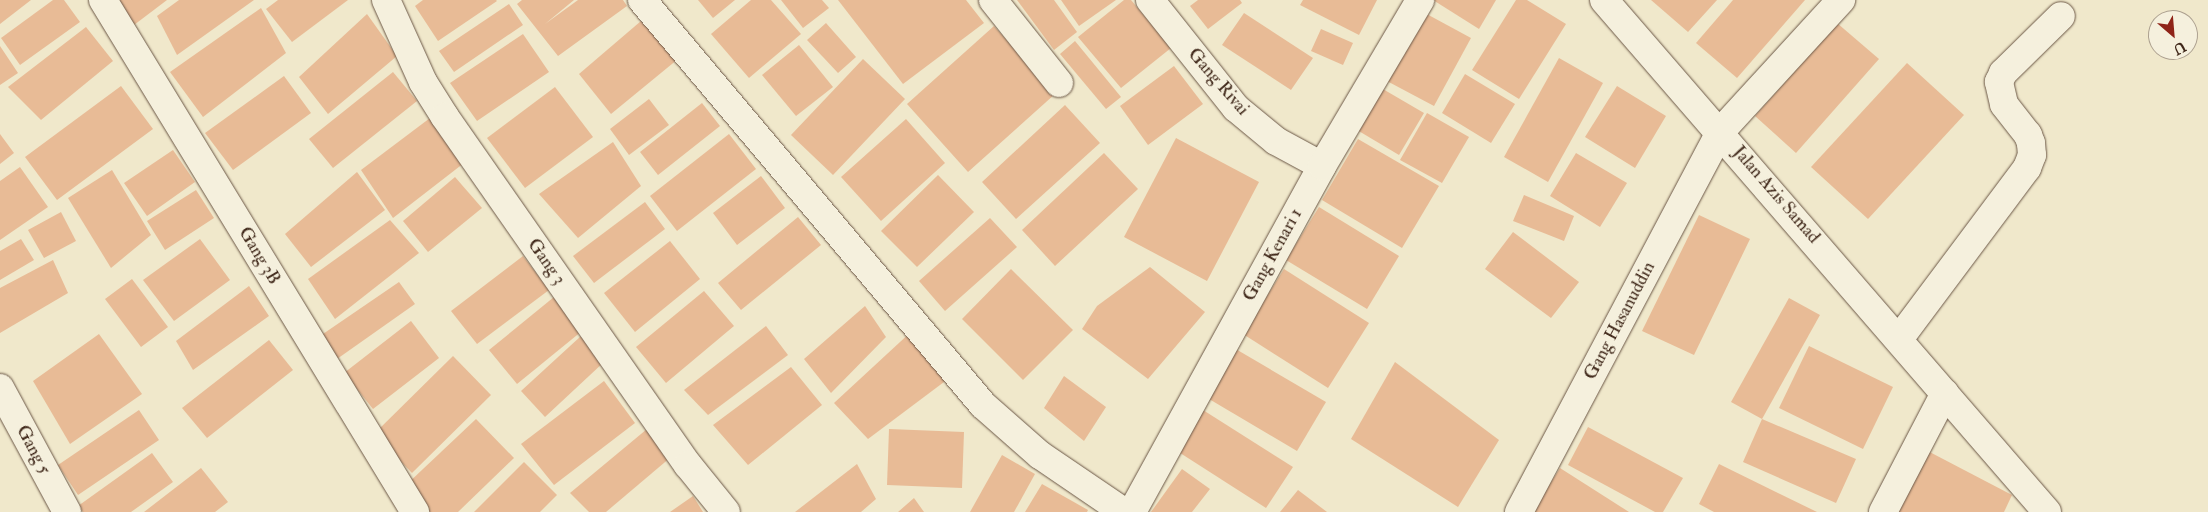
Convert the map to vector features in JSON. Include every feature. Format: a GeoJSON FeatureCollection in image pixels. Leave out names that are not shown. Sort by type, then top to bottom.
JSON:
{"type":"FeatureCollection","features":[{"type":"Feature","properties":{"kind":"street","name":"Gang 3B"},"geometry":{"type":"LineString","coordinates":[[103,0],[415,512]]}},
{"type":"Feature","properties":{"kind":"street","name":"Gang 3"},"geometry":{"type":"LineString","coordinates":[[386,0],[423,82],[445,118],[688,465],[726,512]]}},
{"type":"Feature","properties":{"kind":"street"},"geometry":{"type":"LineString","coordinates":[[642,0],[983,405],[1040,455],[1124,512]]}},
{"type":"Feature","properties":{"kind":"street"},"geometry":{"type":"LineString","coordinates":[[993,0],[1059,83]]}},
{"type":"Feature","properties":{"kind":"street","name":"Gang Rivai"},"geometry":{"type":"LineString","coordinates":[[1150,0],[1236,108],[1276,141],[1322,166]]}},
{"type":"Feature","properties":{"kind":"street","name":"Gang Kenari 1"},"geometry":{"type":"LineString","coordinates":[[1132,512],[1322,166],[1420,0]]}},
{"type":"Feature","properties":{"kind":"street","name":"Jalan Azis Samad"},"geometry":{"type":"LineString","coordinates":[[1604,0],[1721,131],[2047,512]]}},
{"type":"Feature","properties":{"kind":"street","name":"Gang Hasanuddin"},"geometry":{"type":"LineString","coordinates":[[1519,512],[1721,131],[1842,0]]}},
{"type":"Feature","properties":{"kind":"street"},"geometry":{"type":"LineString","coordinates":[[1899,340],[2027,168],[2032,156],[2031,143],[2004,104],[1999,82],[2003,74],[2062,16]]}},
{"type":"Feature","properties":{"kind":"street","name":"Gang 5"},"geometry":{"type":"LineString","coordinates":[[0,388],[67,512]]}},
{"type":"Feature","properties":{"kind":"street"},"geometry":{"type":"LineString","coordinates":[[1883,512],[1945,393]]}},
{"type":"Feature","properties":{"kind":"building"},"geometry":{"type":"Polygon","coordinates":[[[0,0],[31,0],[0,24],[0,0]]]}},
{"type":"Feature","properties":{"kind":"building"},"geometry":{"type":"Polygon","coordinates":[[[53,0],[64,0],[80,22],[20,65],[1,38],[53,0]]]}},
{"type":"Feature","properties":{"kind":"building"},"geometry":{"type":"Polygon","coordinates":[[[115,0],[167,0],[134,25],[115,0]]]}},
{"type":"Feature","properties":{"kind":"building"},"geometry":{"type":"Polygon","coordinates":[[[179,0],[254,0],[177,55],[157,16],[179,0]]]}},
{"type":"Feature","properties":{"kind":"building"},"geometry":{"type":"Polygon","coordinates":[[[278,0],[348,0],[292,42],[266,9],[278,0]]]}},
{"type":"Feature","properties":{"kind":"building"},"geometry":{"type":"Polygon","coordinates":[[[423,0],[497,1],[438,41],[415,6],[423,0]]]}},
{"type":"Feature","properties":{"kind":"building"},"geometry":{"type":"Polygon","coordinates":[[[522,0],[574,0],[545,24],[578,0],[623,0],[627,6],[558,56],[517,4],[522,0]]]}},
{"type":"Feature","properties":{"kind":"building"},"geometry":{"type":"Polygon","coordinates":[[[698,0],[735,0],[713,18],[698,0]]]}},
{"type":"Feature","properties":{"kind":"building"},"geometry":{"type":"Polygon","coordinates":[[[751,0],[771,0],[801,34],[749,78],[711,34],[751,0]]]}},
{"type":"Feature","properties":{"kind":"building"},"geometry":{"type":"Polygon","coordinates":[[[781,0],[822,0],[829,8],[803,28],[781,0]]]}},
{"type":"Feature","properties":{"kind":"building"},"geometry":{"type":"Polygon","coordinates":[[[838,0],[966,0],[984,23],[903,84],[838,0]]]}},
{"type":"Feature","properties":{"kind":"building"},"geometry":{"type":"Polygon","coordinates":[[[1017,0],[1054,0],[1077,32],[1054,50],[1017,0]]]}},
{"type":"Feature","properties":{"kind":"building"},"geometry":{"type":"Polygon","coordinates":[[[1061,0],[1116,0],[1079,26],[1061,0]]]}},
{"type":"Feature","properties":{"kind":"building"},"geometry":{"type":"Polygon","coordinates":[[[1124,0],[1131,0],[1171,48],[1121,88],[1078,37],[1124,0]]]}},
{"type":"Feature","properties":{"kind":"building"},"geometry":{"type":"Polygon","coordinates":[[[1198,0],[1240,0],[1242,3],[1208,29],[1190,6],[1198,0]]]}},
{"type":"Feature","properties":{"kind":"building"},"geometry":{"type":"Polygon","coordinates":[[[1303,0],[1377,0],[1359,35],[1300,5],[1303,0]]]}},
{"type":"Feature","properties":{"kind":"building"},"geometry":{"type":"Polygon","coordinates":[[[1433,0],[1496,0],[1479,29],[1433,0]]]}},
{"type":"Feature","properties":{"kind":"building"},"geometry":{"type":"Polygon","coordinates":[[[1516,0],[1527,0],[1566,24],[1519,99],[1472,70],[1516,0]]]}},
{"type":"Feature","properties":{"kind":"building"},"geometry":{"type":"Polygon","coordinates":[[[1651,0],[1717,0],[1688,32],[1651,0]]]}},
{"type":"Feature","properties":{"kind":"building"},"geometry":{"type":"Polygon","coordinates":[[[1733,0],[1805,0],[1737,78],[1696,43],[1733,0]]]}},
{"type":"Feature","properties":{"kind":"building"},"geometry":{"type":"Polygon","coordinates":[[[509,4],[523,25],[454,72],[439,51],[509,4]]]}},
{"type":"Feature","properties":{"kind":"building"},"geometry":{"type":"Polygon","coordinates":[[[261,8],[286,53],[203,117],[170,72],[261,8]]]}},
{"type":"Feature","properties":{"kind":"building"},"geometry":{"type":"Polygon","coordinates":[[[1423,12],[1471,38],[1434,106],[1385,80],[1423,12]]]}},
{"type":"Feature","properties":{"kind":"building"},"geometry":{"type":"Polygon","coordinates":[[[1244,13],[1313,58],[1291,90],[1222,45],[1244,13]]]}},
{"type":"Feature","properties":{"kind":"building"},"geometry":{"type":"Polygon","coordinates":[[[367,14],[397,56],[328,114],[299,77],[367,14]]]}},
{"type":"Feature","properties":{"kind":"building"},"geometry":{"type":"Polygon","coordinates":[[[641,21],[678,59],[611,114],[579,74],[641,21]]]}},
{"type":"Feature","properties":{"kind":"building"},"geometry":{"type":"Polygon","coordinates":[[[826,23],[856,57],[838,73],[807,40],[826,23]]]}},
{"type":"Feature","properties":{"kind":"building"},"geometry":{"type":"Polygon","coordinates":[[[1837,23],[1879,59],[1796,153],[1755,116],[1837,23]]]}},
{"type":"Feature","properties":{"kind":"building"},"geometry":{"type":"Polygon","coordinates":[[[994,26],[1055,94],[968,172],[907,104],[994,26]]]}},
{"type":"Feature","properties":{"kind":"building"},"geometry":{"type":"Polygon","coordinates":[[[86,27],[113,61],[41,120],[8,87],[86,27]]]}},
{"type":"Feature","properties":{"kind":"building"},"geometry":{"type":"Polygon","coordinates":[[[1321,29],[1353,43],[1343,65],[1311,51],[1321,29]]]}},
{"type":"Feature","properties":{"kind":"building"},"geometry":{"type":"Polygon","coordinates":[[[523,34],[549,72],[477,121],[450,83],[523,34]]]}},
{"type":"Feature","properties":{"kind":"building"},"geometry":{"type":"Polygon","coordinates":[[[1075,41],[1121,97],[1106,109],[1060,54],[1075,41]]]}},
{"type":"Feature","properties":{"kind":"building"},"geometry":{"type":"Polygon","coordinates":[[[799,45],[833,87],[796,116],[762,75],[799,45]]]}},
{"type":"Feature","properties":{"kind":"building"},"geometry":{"type":"Polygon","coordinates":[[[0,46],[18,73],[0,85],[0,46]]]}},
{"type":"Feature","properties":{"kind":"building"},"geometry":{"type":"Polygon","coordinates":[[[1559,58],[1603,83],[1548,182],[1504,157],[1559,58]]]}},
{"type":"Feature","properties":{"kind":"building"},"geometry":{"type":"Polygon","coordinates":[[[863,59],[905,99],[833,175],[791,135],[863,59]]]}},
{"type":"Feature","properties":{"kind":"building"},"geometry":{"type":"Polygon","coordinates":[[[1907,63],[1964,115],[1868,219],[1811,167],[1907,63]]]}},
{"type":"Feature","properties":{"kind":"building"},"geometry":{"type":"Polygon","coordinates":[[[1174,66],[1203,104],[1148,145],[1120,106],[1174,66]]]}},
{"type":"Feature","properties":{"kind":"building"},"geometry":{"type":"Polygon","coordinates":[[[393,72],[417,101],[333,168],[309,139],[393,72]]]}},
{"type":"Feature","properties":{"kind":"building"},"geometry":{"type":"Polygon","coordinates":[[[1465,74],[1515,104],[1491,143],[1442,113],[1465,74]]]}},
{"type":"Feature","properties":{"kind":"building"},"geometry":{"type":"Polygon","coordinates":[[[284,76],[311,113],[233,170],[205,133],[284,76]]]}},
{"type":"Feature","properties":{"kind":"building"},"geometry":{"type":"Polygon","coordinates":[[[1376,85],[1424,113],[1399,155],[1352,127],[1376,85]]]}},
{"type":"Feature","properties":{"kind":"building"},"geometry":{"type":"Polygon","coordinates":[[[121,86],[153,129],[57,200],[25,157],[121,86]]]}},
{"type":"Feature","properties":{"kind":"building"},"geometry":{"type":"Polygon","coordinates":[[[1617,86],[1666,116],[1635,168],[1585,137],[1617,86]]]}},
{"type":"Feature","properties":{"kind":"building"},"geometry":{"type":"Polygon","coordinates":[[[555,87],[593,137],[525,188],[487,138],[555,87]]]}},
{"type":"Feature","properties":{"kind":"building"},"geometry":{"type":"Polygon","coordinates":[[[649,99],[669,125],[629,155],[610,129],[649,99]]]}},
{"type":"Feature","properties":{"kind":"building"},"geometry":{"type":"Polygon","coordinates":[[[702,103],[720,126],[658,175],[640,152],[702,103]]]}},
{"type":"Feature","properties":{"kind":"building"},"geometry":{"type":"Polygon","coordinates":[[[1065,105],[1100,143],[1016,219],[982,182],[1065,105]]]}},
{"type":"Feature","properties":{"kind":"building"},"geometry":{"type":"Polygon","coordinates":[[[1427,113],[1469,137],[1442,183],[1400,160],[1427,113]]]}},
{"type":"Feature","properties":{"kind":"building"},"geometry":{"type":"Polygon","coordinates":[[[434,115],[464,163],[393,218],[361,170],[434,115]]]}},
{"type":"Feature","properties":{"kind":"building"},"geometry":{"type":"Polygon","coordinates":[[[906,119],[945,163],[881,221],[841,177],[906,119]]]}},
{"type":"Feature","properties":{"kind":"building"},"geometry":{"type":"Polygon","coordinates":[[[0,134],[14,153],[0,164],[0,134]]]}},
{"type":"Feature","properties":{"kind":"building"},"geometry":{"type":"Polygon","coordinates":[[[729,134],[756,169],[677,231],[650,196],[729,134]]]}},
{"type":"Feature","properties":{"kind":"building"},"geometry":{"type":"Polygon","coordinates":[[[1176,138],[1259,182],[1207,281],[1124,237],[1176,138]]]}},
{"type":"Feature","properties":{"kind":"building"},"geometry":{"type":"Polygon","coordinates":[[[1358,139],[1439,186],[1402,248],[1322,200],[1358,139]]]}},
{"type":"Feature","properties":{"kind":"building"},"geometry":{"type":"Polygon","coordinates":[[[613,142],[641,186],[578,238],[539,194],[613,142]]]}},
{"type":"Feature","properties":{"kind":"building"},"geometry":{"type":"Polygon","coordinates":[[[173,150],[195,182],[147,216],[124,183],[173,150]]]}},
{"type":"Feature","properties":{"kind":"building"},"geometry":{"type":"Polygon","coordinates":[[[1104,153],[1138,189],[1055,266],[1022,230],[1104,153]]]}},
{"type":"Feature","properties":{"kind":"building"},"geometry":{"type":"Polygon","coordinates":[[[1576,153],[1627,183],[1600,227],[1550,196],[1576,153]]]}},
{"type":"Feature","properties":{"kind":"building"},"geometry":{"type":"Polygon","coordinates":[[[20,167],[48,207],[0,240],[0,181],[20,167]]]}},
{"type":"Feature","properties":{"kind":"building"},"geometry":{"type":"Polygon","coordinates":[[[112,170],[151,235],[111,268],[68,198],[112,170]]]}},
{"type":"Feature","properties":{"kind":"building"},"geometry":{"type":"Polygon","coordinates":[[[357,172],[385,210],[311,267],[285,234],[357,172]]]}},
{"type":"Feature","properties":{"kind":"building"},"geometry":{"type":"Polygon","coordinates":[[[938,175],[974,212],[917,267],[881,231],[938,175]]]}},
{"type":"Feature","properties":{"kind":"building"},"geometry":{"type":"Polygon","coordinates":[[[761,176],[785,208],[737,245],[713,213],[761,176]]]}},
{"type":"Feature","properties":{"kind":"building"},"geometry":{"type":"Polygon","coordinates":[[[455,177],[482,208],[428,252],[403,221],[455,177]]]}},
{"type":"Feature","properties":{"kind":"building"},"geometry":{"type":"Polygon","coordinates":[[[196,190],[214,218],[165,250],[147,221],[196,190]]]}},
{"type":"Feature","properties":{"kind":"building"},"geometry":{"type":"Polygon","coordinates":[[[1524,195],[1574,216],[1564,241],[1513,221],[1524,195]]]}},
{"type":"Feature","properties":{"kind":"building"},"geometry":{"type":"Polygon","coordinates":[[[645,202],[665,229],[594,283],[573,256],[645,202]]]}},
{"type":"Feature","properties":{"kind":"building"},"geometry":{"type":"Polygon","coordinates":[[[1319,207],[1399,256],[1367,309],[1286,260],[1319,207]]]}},
{"type":"Feature","properties":{"kind":"building"},"geometry":{"type":"Polygon","coordinates":[[[61,212],[76,241],[44,258],[28,230],[61,212]]]}},
{"type":"Feature","properties":{"kind":"building"},"geometry":{"type":"Polygon","coordinates":[[[1699,215],[1750,239],[1694,355],[1642,331],[1699,215]]]}},
{"type":"Feature","properties":{"kind":"building"},"geometry":{"type":"Polygon","coordinates":[[[798,217],[821,245],[741,310],[718,283],[798,217]]]}},
{"type":"Feature","properties":{"kind":"building"},"geometry":{"type":"Polygon","coordinates":[[[990,218],[1017,247],[945,311],[919,281],[990,218]]]}},
{"type":"Feature","properties":{"kind":"building"},"geometry":{"type":"Polygon","coordinates":[[[390,220],[419,253],[335,319],[308,279],[390,220]]]}},
{"type":"Feature","properties":{"kind":"building"},"geometry":{"type":"Polygon","coordinates":[[[1513,232],[1579,282],[1551,318],[1485,269],[1513,232]]]}},
{"type":"Feature","properties":{"kind":"building"},"geometry":{"type":"Polygon","coordinates":[[[21,239],[34,260],[0,280],[0,251],[21,239]]]}},
{"type":"Feature","properties":{"kind":"building"},"geometry":{"type":"Polygon","coordinates":[[[200,239],[230,280],[174,321],[143,280],[200,239]]]}},
{"type":"Feature","properties":{"kind":"building"},"geometry":{"type":"Polygon","coordinates":[[[670,241],[700,279],[635,332],[604,293],[670,241]]]}},
{"type":"Feature","properties":{"kind":"building"},"geometry":{"type":"Polygon","coordinates":[[[523,256],[549,290],[477,344],[451,311],[523,256]]]}},
{"type":"Feature","properties":{"kind":"building"},"geometry":{"type":"Polygon","coordinates":[[[53,260],[68,293],[0,333],[0,288],[53,260]]]}},
{"type":"Feature","properties":{"kind":"building"},"geometry":{"type":"Polygon","coordinates":[[[1150,267],[1205,312],[1148,379],[1082,329],[1097,306],[1150,267]]]}},
{"type":"Feature","properties":{"kind":"building"},"geometry":{"type":"Polygon","coordinates":[[[1011,269],[1073,330],[1023,380],[962,319],[1011,269]]]}},
{"type":"Feature","properties":{"kind":"building"},"geometry":{"type":"Polygon","coordinates":[[[1284,269],[1369,323],[1328,388],[1243,334],[1284,269]]]}},
{"type":"Feature","properties":{"kind":"building"},"geometry":{"type":"Polygon","coordinates":[[[132,279],[168,327],[141,347],[105,299],[132,279]]]}},
{"type":"Feature","properties":{"kind":"building"},"geometry":{"type":"Polygon","coordinates":[[[399,282],[415,304],[337,359],[320,336],[399,282]]]}},
{"type":"Feature","properties":{"kind":"building"},"geometry":{"type":"Polygon","coordinates":[[[249,286],[269,316],[193,370],[176,341],[249,286]]]}},
{"type":"Feature","properties":{"kind":"building"},"geometry":{"type":"Polygon","coordinates":[[[704,291],[734,326],[666,383],[636,347],[704,291]]]}},
{"type":"Feature","properties":{"kind":"building"},"geometry":{"type":"Polygon","coordinates":[[[554,297],[582,331],[517,384],[489,350],[554,297]]]}},
{"type":"Feature","properties":{"kind":"building"},"geometry":{"type":"Polygon","coordinates":[[[1789,298],[1820,315],[1762,419],[1731,402],[1789,298]]]}},
{"type":"Feature","properties":{"kind":"building"},"geometry":{"type":"Polygon","coordinates":[[[865,306],[886,337],[831,393],[804,359],[865,306]]]}},
{"type":"Feature","properties":{"kind":"building"},"geometry":{"type":"Polygon","coordinates":[[[411,321],[439,358],[373,409],[344,373],[411,321]]]}},
{"type":"Feature","properties":{"kind":"building"},"geometry":{"type":"Polygon","coordinates":[[[766,326],[788,355],[708,415],[684,390],[766,326]]]}},
{"type":"Feature","properties":{"kind":"building"},"geometry":{"type":"Polygon","coordinates":[[[913,330],[952,376],[868,439],[834,403],[913,330]]]}},
{"type":"Feature","properties":{"kind":"building"},"geometry":{"type":"Polygon","coordinates":[[[99,334],[142,394],[70,444],[33,381],[99,334]]]}},
{"type":"Feature","properties":{"kind":"building"},"geometry":{"type":"Polygon","coordinates":[[[581,336],[604,362],[545,417],[521,391],[581,336]]]}},
{"type":"Feature","properties":{"kind":"building"},"geometry":{"type":"Polygon","coordinates":[[[269,340],[293,370],[207,438],[182,408],[269,340]]]}},
{"type":"Feature","properties":{"kind":"building"},"geometry":{"type":"Polygon","coordinates":[[[1809,346],[1893,387],[1863,449],[1779,408],[1809,346]]]}},
{"type":"Feature","properties":{"kind":"building"},"geometry":{"type":"Polygon","coordinates":[[[1234,348],[1326,402],[1297,451],[1204,396],[1234,348]]]}},
{"type":"Feature","properties":{"kind":"building"},"geometry":{"type":"Polygon","coordinates":[[[453,356],[491,395],[412,473],[374,434],[453,356]]]}},
{"type":"Feature","properties":{"kind":"building"},"geometry":{"type":"Polygon","coordinates":[[[1395,362],[1499,440],[1458,507],[1351,439],[1395,362]]]}},
{"type":"Feature","properties":{"kind":"building"},"geometry":{"type":"Polygon","coordinates":[[[791,367],[822,405],[748,465],[713,425],[791,367]]]}},
{"type":"Feature","properties":{"kind":"building"},"geometry":{"type":"Polygon","coordinates":[[[1064,376],[1106,407],[1084,441],[1044,408],[1064,376]]]}},
{"type":"Feature","properties":{"kind":"building"},"geometry":{"type":"Polygon","coordinates":[[[604,381],[635,423],[554,485],[521,444],[604,381]]]}},
{"type":"Feature","properties":{"kind":"building"},"geometry":{"type":"Polygon","coordinates":[[[139,410],[159,440],[78,495],[58,465],[139,410]]]}},
{"type":"Feature","properties":{"kind":"building"},"geometry":{"type":"Polygon","coordinates":[[[1203,410],[1293,467],[1266,508],[1177,451],[1203,410]]]}},
{"type":"Feature","properties":{"kind":"building"},"geometry":{"type":"Polygon","coordinates":[[[476,419],[514,458],[458,512],[430,512],[405,486],[476,419]]]}},
{"type":"Feature","properties":{"kind":"building"},"geometry":{"type":"Polygon","coordinates":[[[1762,419],[1856,459],[1836,503],[1743,462],[1762,419]]]}},
{"type":"Feature","properties":{"kind":"building"},"geometry":{"type":"Polygon","coordinates":[[[1588,427],[1683,478],[1663,512],[1655,512],[1568,465],[1588,427]]]}},
{"type":"Feature","properties":{"kind":"building"},"geometry":{"type":"Polygon","coordinates":[[[647,429],[671,457],[606,512],[589,512],[570,493],[647,429]]]}},
{"type":"Feature","properties":{"kind":"building"},"geometry":{"type":"Polygon","coordinates":[[[889,429],[964,432],[962,488],[887,485],[889,429]]]}},
{"type":"Feature","properties":{"kind":"building"},"geometry":{"type":"Polygon","coordinates":[[[1922,448],[2012,495],[2004,512],[1889,512],[1922,448]]]}},
{"type":"Feature","properties":{"kind":"building"},"geometry":{"type":"Polygon","coordinates":[[[152,453],[173,482],[131,512],[83,512],[78,506],[152,453]]]}},
{"type":"Feature","properties":{"kind":"building"},"geometry":{"type":"Polygon","coordinates":[[[1002,455],[1035,474],[1014,512],[970,512],[1002,455]]]}},
{"type":"Feature","properties":{"kind":"building"},"geometry":{"type":"Polygon","coordinates":[[[524,462],[557,495],[540,512],[474,512],[524,462]]]}},
{"type":"Feature","properties":{"kind":"building"},"geometry":{"type":"Polygon","coordinates":[[[857,464],[876,499],[861,512],[795,512],[857,464]]]}},
{"type":"Feature","properties":{"kind":"building"},"geometry":{"type":"Polygon","coordinates":[[[1719,464],[1817,512],[1714,512],[1699,504],[1719,464]]]}},
{"type":"Feature","properties":{"kind":"building"},"geometry":{"type":"Polygon","coordinates":[[[201,468],[228,502],[215,512],[144,512],[201,468]]]}},
{"type":"Feature","properties":{"kind":"building"},"geometry":{"type":"Polygon","coordinates":[[[1560,468],[1629,512],[1532,512],[1560,468]]]}},
{"type":"Feature","properties":{"kind":"building"},"geometry":{"type":"Polygon","coordinates":[[[1182,469],[1210,489],[1192,512],[1151,512],[1182,469]]]}},
{"type":"Feature","properties":{"kind":"building"},"geometry":{"type":"Polygon","coordinates":[[[1042,484],[1088,510],[1087,512],[1025,512],[1042,484]]]}},
{"type":"Feature","properties":{"kind":"building"},"geometry":{"type":"Polygon","coordinates":[[[1298,490],[1327,512],[1280,512],[1298,490]]]}},
{"type":"Feature","properties":{"kind":"building"},"geometry":{"type":"Polygon","coordinates":[[[693,496],[703,512],[670,512],[693,496]]]}},
{"type":"Feature","properties":{"kind":"building"},"geometry":{"type":"Polygon","coordinates":[[[914,498],[924,512],[898,512],[914,498]]]}}]}
